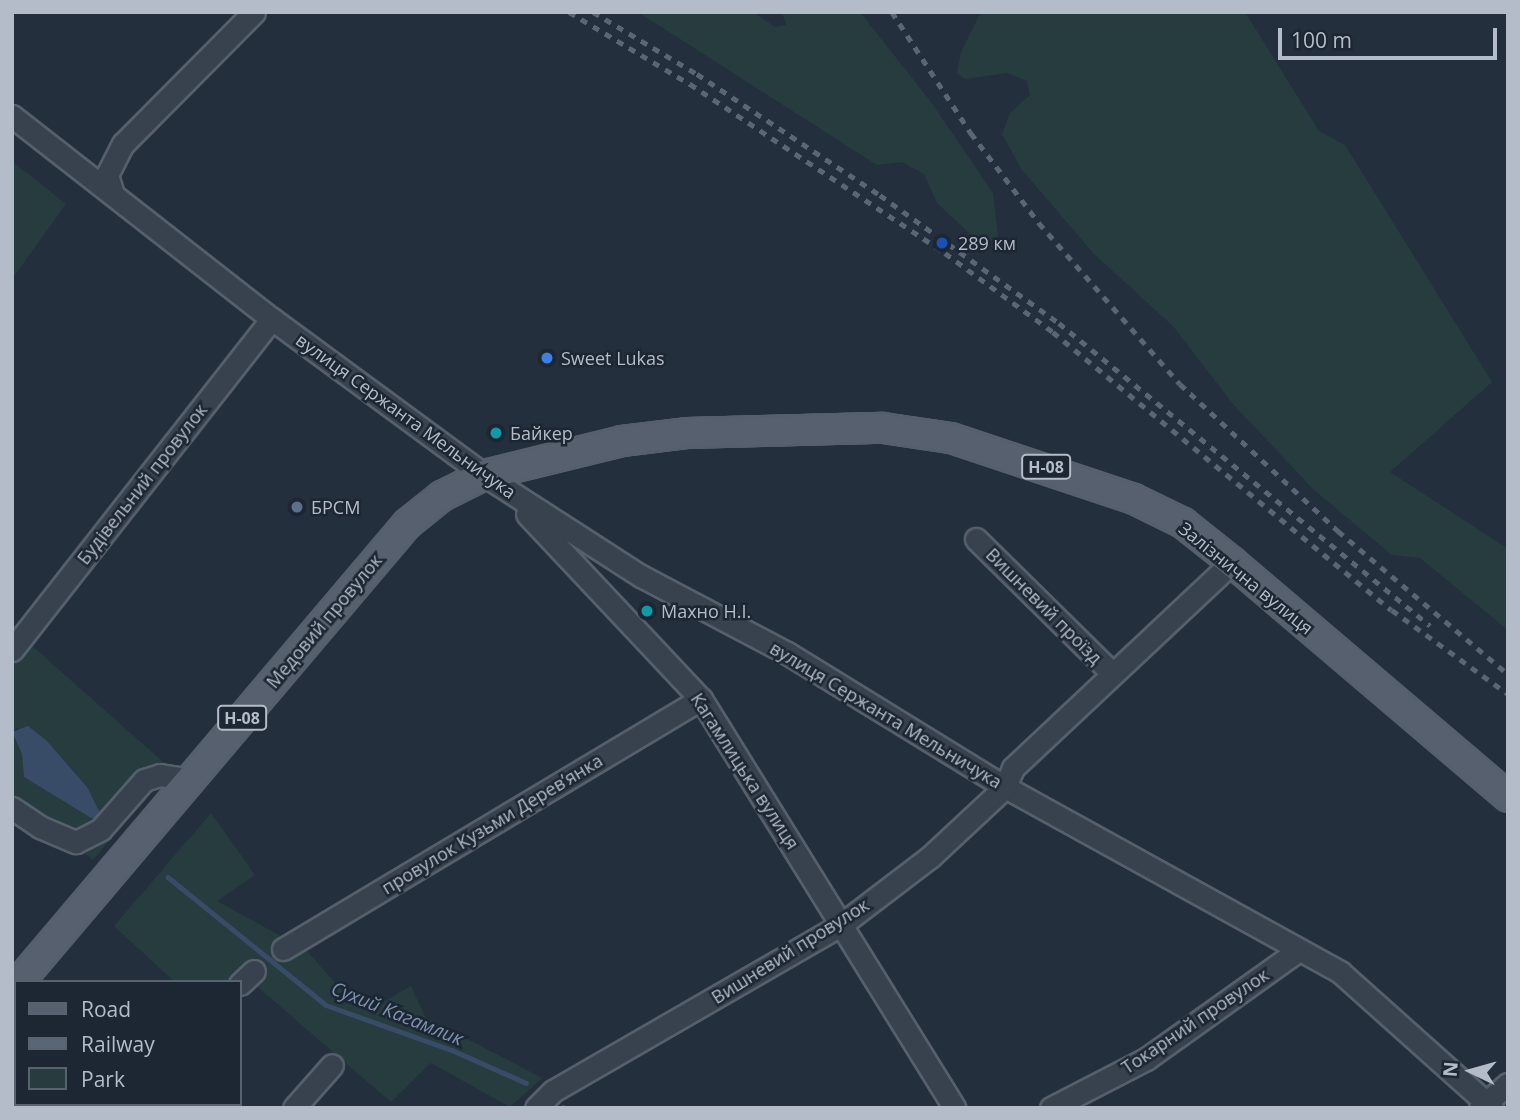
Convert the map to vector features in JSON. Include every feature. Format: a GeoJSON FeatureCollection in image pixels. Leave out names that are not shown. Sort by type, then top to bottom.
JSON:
{"type":"FeatureCollection","features":[{"type":"Feature","properties":{"kind":"main road","name":"Залізнична вулиця"},"geometry":{"type":"LineString","coordinates":[[484,475],[622,441],[687,433],[883,428],[951,438],[1134,499],[1183,523],[1508,797]]}},
{"type":"Feature","properties":{"kind":"main road","name":"Медовий провулок"},"geometry":{"type":"LineString","coordinates":[[20,980],[407,524],[442,496],[484,475]]}},
{"type":"Feature","properties":{"kind":"street"},"geometry":{"type":"LineString","coordinates":[[112,191],[107,175],[123,144],[254,12]]}},
{"type":"Feature","properties":{"kind":"street","name":"вулиця Сержанта Мельничука"},"geometry":{"type":"LineString","coordinates":[[12,116],[112,191],[272,318],[484,475],[641,576],[788,653],[1005,787],[1340,972],[1486,1106]]}},
{"type":"Feature","properties":{"kind":"street","name":"Будівельний провулок"},"geometry":{"type":"LineString","coordinates":[[12,650],[272,318]]}},
{"type":"Feature","properties":{"kind":"street","name":"Кагамлицька вулиця"},"geometry":{"type":"LineString","coordinates":[[484,475],[539,525],[701,699],[955,1108]]}},
{"type":"Feature","properties":{"kind":"street","name":"Вишневий проїзд"},"geometry":{"type":"LineString","coordinates":[[976,539],[1112,673]]}},
{"type":"Feature","properties":{"kind":"street","name":"Вишневий провулок"},"geometry":{"type":"LineString","coordinates":[[536,1108],[553,1091],[842,924],[930,857],[1005,787],[1013,768],[1232,562]]}},
{"type":"Feature","properties":{"kind":"street","name":"провулок Кузьми Деревʼянка"},"geometry":{"type":"LineString","coordinates":[[283,949],[701,699]]}},
{"type":"Feature","properties":{"kind":"street"},"geometry":{"type":"LineString","coordinates":[[12,808],[40,827],[75,842],[101,829],[144,780],[160,775],[190,779]]}},
{"type":"Feature","properties":{"kind":"street","name":"Токарний провулок"},"geometry":{"type":"LineString","coordinates":[[1051,1108],[1146,1059],[1299,950]]}},
{"type":"Feature","properties":{"kind":"street"},"geometry":{"type":"LineString","coordinates":[[294,1108],[332,1065]]}},
{"type":"Feature","properties":{"kind":"street"},"geometry":{"type":"LineString","coordinates":[[1486,1106],[1508,1084]]}},
{"type":"Feature","properties":{"kind":"green space"},"geometry":{"type":"Polygon","coordinates":[[[638,12],[753,12],[775,27],[786,25],[782,12],[860,12],[931,102],[993,193],[998,236],[983,246],[937,203],[924,174],[902,162],[877,165],[638,12]]]}},
{"type":"Feature","properties":{"kind":"green space"},"geometry":{"type":"Polygon","coordinates":[[[981,12],[1245,12],[1319,131],[1345,145],[1492,382],[1390,472],[1508,549],[1508,630],[1420,558],[1392,555],[1313,489],[1233,404],[1173,326],[1094,254],[1022,170],[1002,134],[1010,113],[1030,95],[1027,81],[1007,73],[965,79],[957,73],[961,52],[981,12]]]}},
{"type":"Feature","properties":{"kind":"green space"},"geometry":{"type":"Polygon","coordinates":[[[12,161],[66,204],[12,279],[12,161]]]}},
{"type":"Feature","properties":{"kind":"green space"},"geometry":{"type":"Polygon","coordinates":[[[12,634],[30,644],[170,768],[93,860],[12,796],[12,734],[22,754],[24,777],[91,818],[87,787],[47,741],[17,728],[12,732],[12,634]]]}},
{"type":"Feature","properties":{"kind":"green space"},"geometry":{"type":"Polygon","coordinates":[[[211,813],[255,875],[217,901],[306,950],[353,1003],[373,1008],[411,986],[425,1017],[542,1078],[510,1107],[431,1063],[391,1102],[252,982],[242,993],[242,980],[173,980],[114,926],[211,813]]]}},
{"type":"Feature","properties":{"kind":"water"},"geometry":{"type":"Polygon","coordinates":[[[28,726],[47,741],[87,787],[103,819],[91,818],[24,777],[22,754],[12,732],[28,726]]]}},
{"type":"Feature","properties":{"kind":"waterway","name":"Сухий Кагамлик"},"geometry":{"type":"LineString","coordinates":[[168,877],[326,1005],[452,1050],[526,1083]]}},
{"type":"Feature","properties":{"kind":"railway"},"geometry":{"type":"LineString","coordinates":[[569,12],[690,84],[945,253],[1053,332],[1392,610],[1508,694]]}},
{"type":"Feature","properties":{"kind":"railway"},"geometry":{"type":"LineString","coordinates":[[593,12],[697,74],[880,195],[1059,323],[1430,626]]}},
{"type":"Feature","properties":{"kind":"railway"},"geometry":{"type":"LineString","coordinates":[[892,12],[971,133],[1039,223],[1180,384],[1338,531],[1508,674]]}},
{"type":"Feature","properties":{"kind":"place","name":"289 км"},"geometry":{"type":"Point","coordinates":[942,243]}},
{"type":"Feature","properties":{"kind":"place","name":"Sweet Lukas"},"geometry":{"type":"Point","coordinates":[547,358]}},
{"type":"Feature","properties":{"kind":"place","name":"Байкер"},"geometry":{"type":"Point","coordinates":[496,433]}},
{"type":"Feature","properties":{"kind":"place","name":"БРСМ"},"geometry":{"type":"Point","coordinates":[297,507]}},
{"type":"Feature","properties":{"kind":"place","name":"Махно Н.І."},"geometry":{"type":"Point","coordinates":[647,611]}}]}
